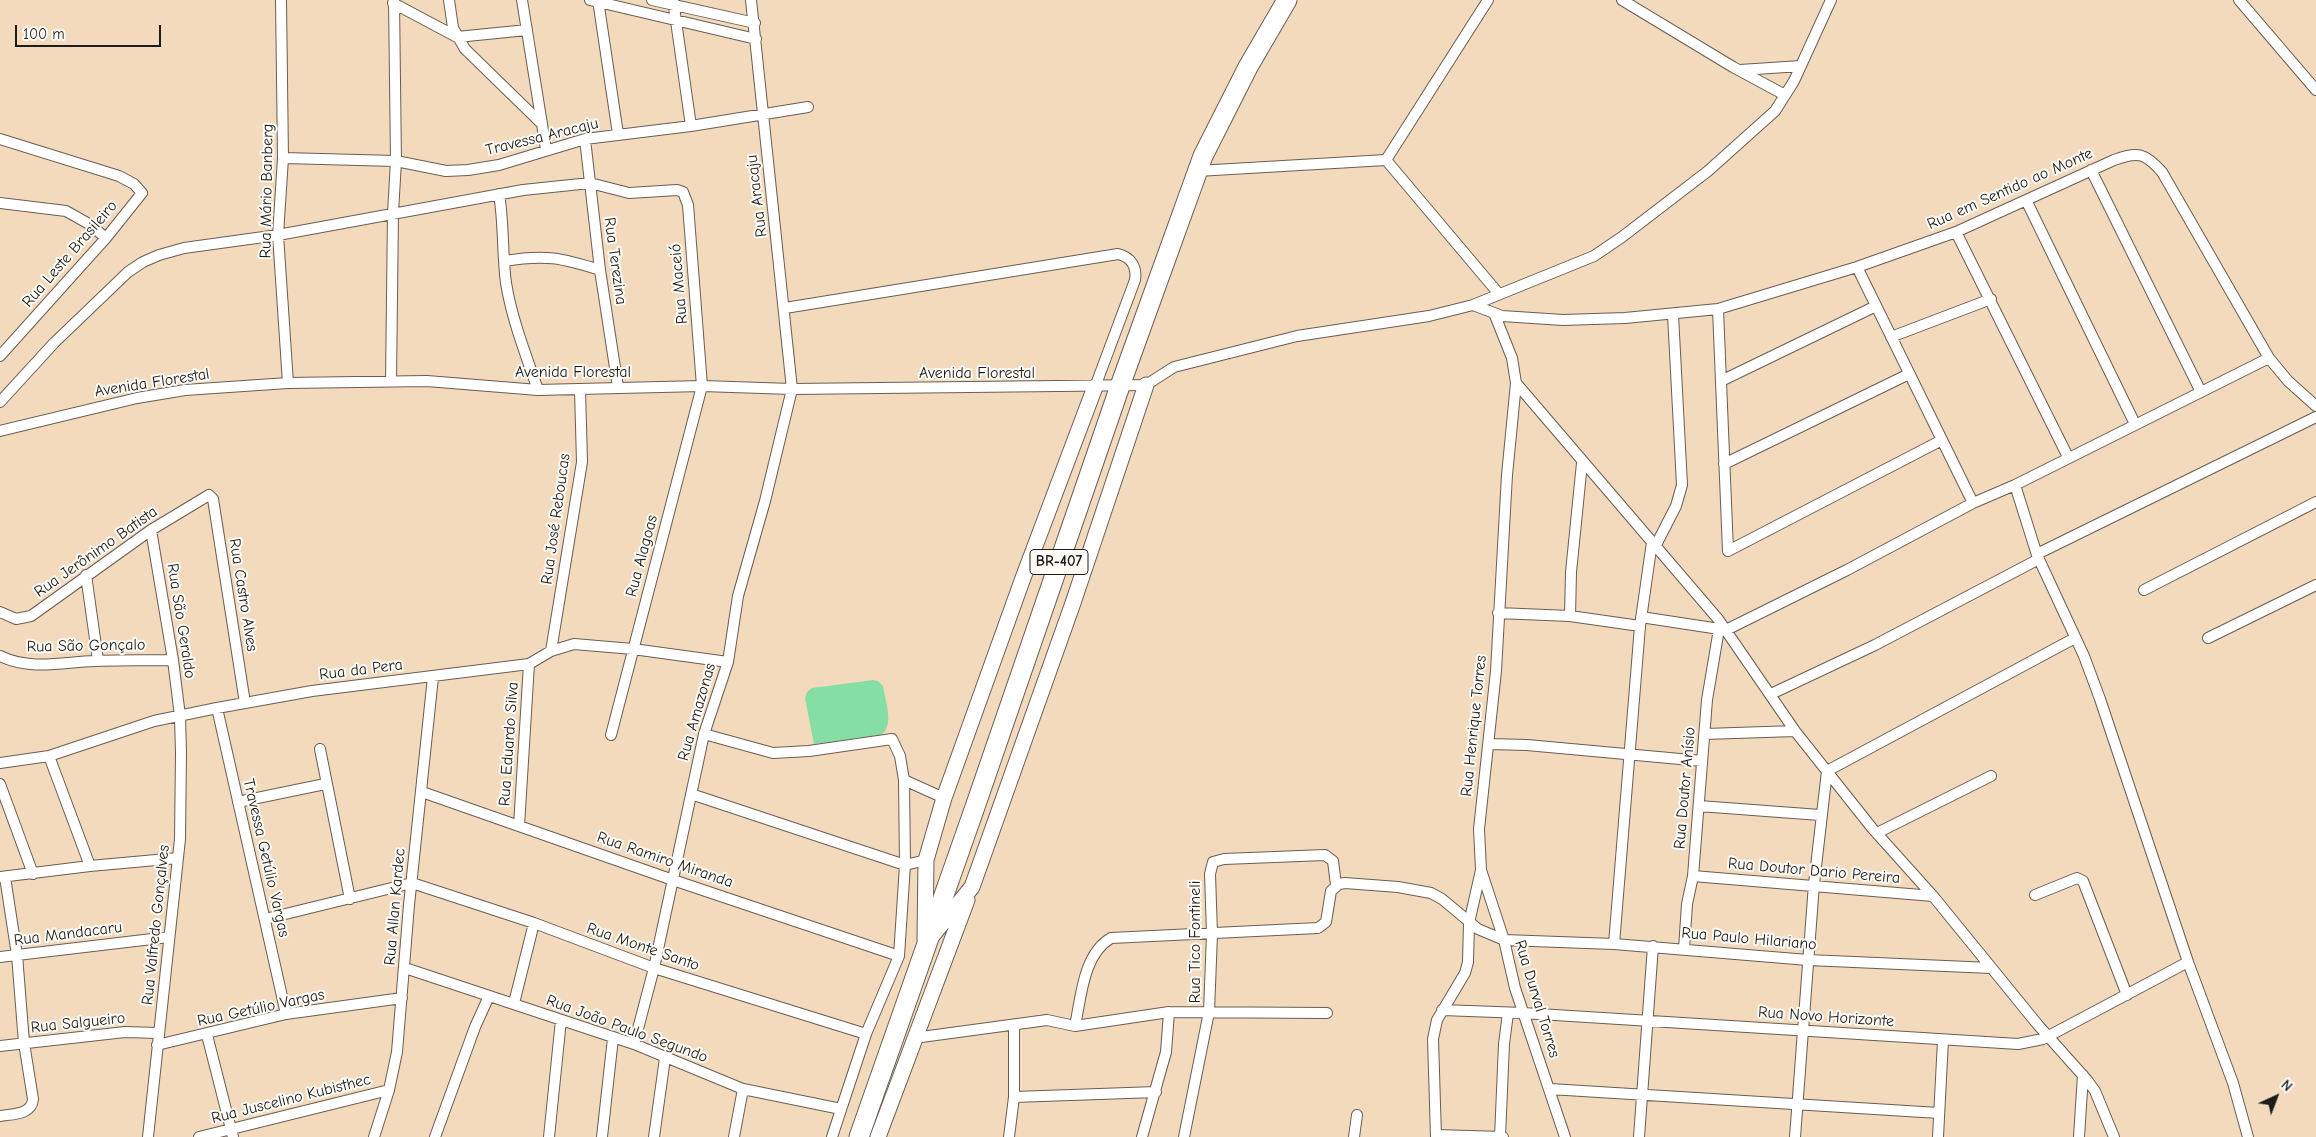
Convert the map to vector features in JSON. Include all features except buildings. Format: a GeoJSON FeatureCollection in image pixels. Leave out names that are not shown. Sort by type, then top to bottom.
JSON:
{"type":"FeatureCollection","features":[{"type":"Feature","properties":{"kind":"highway","name":"BR-407"},"geometry":{"type":"LineString","coordinates":[[858,1137],[975,807],[1120,386],[1198,171],[1228,105],[1288,0]]}},
{"type":"Feature","properties":{"kind":"street","name":"Rua Mário Banberg"},"geometry":{"type":"LineString","coordinates":[[281,0],[283,158],[278,235],[288,383]]}},
{"type":"Feature","properties":{"kind":"street"},"geometry":{"type":"LineString","coordinates":[[448,0],[453,28],[457,37],[473,57],[542,124]]}},
{"type":"Feature","properties":{"kind":"street"},"geometry":{"type":"LineString","coordinates":[[522,0],[546,149]]}},
{"type":"Feature","properties":{"kind":"street"},"geometry":{"type":"LineString","coordinates":[[652,0],[674,2],[755,23]]}},
{"type":"Feature","properties":{"kind":"street","name":"Rua Aracaju"},"geometry":{"type":"LineString","coordinates":[[751,0],[755,23],[792,389]]}},
{"type":"Feature","properties":{"kind":"street"},"geometry":{"type":"LineString","coordinates":[[1386,160],[1488,0]]}},
{"type":"Feature","properties":{"kind":"street"},"geometry":{"type":"LineString","coordinates":[[1622,0],[1785,95]]}},
{"type":"Feature","properties":{"kind":"street"},"geometry":{"type":"LineString","coordinates":[[878,1137],[972,886],[1073,603],[1146,385],[1174,367],[1297,336],[1420,318],[1473,305],[1594,256],[1622,237],[1708,171],[1775,111],[1801,66],[1831,0]]}},
{"type":"Feature","properties":{"kind":"street"},"geometry":{"type":"LineString","coordinates":[[2239,0],[2316,90]]}},
{"type":"Feature","properties":{"kind":"street"},"geometry":{"type":"LineString","coordinates":[[393,1],[457,37],[527,30]]}},
{"type":"Feature","properties":{"kind":"street"},"geometry":{"type":"LineString","coordinates":[[391,381],[393,213],[396,161],[393,1]]}},
{"type":"Feature","properties":{"kind":"street"},"geometry":{"type":"LineString","coordinates":[[618,134],[595,1],[756,39]]}},
{"type":"Feature","properties":{"kind":"street"},"geometry":{"type":"LineString","coordinates":[[674,2],[691,126]]}},
{"type":"Feature","properties":{"kind":"street"},"geometry":{"type":"LineString","coordinates":[[1740,70],[1801,66]]}},
{"type":"Feature","properties":{"kind":"street","name":"Travessa Aracaju"},"geometry":{"type":"LineString","coordinates":[[283,158],[396,161],[446,171],[468,170],[499,165],[546,149],[585,139],[691,126],[808,108]]}},
{"type":"Feature","properties":{"kind":"street","name":"Rua Leste Brasileiro"},"geometry":{"type":"LineString","coordinates":[[0,139],[119,176],[134,184],[142,193],[106,238],[0,356]]}},
{"type":"Feature","properties":{"kind":"street","name":"Rua Terezina"},"geometry":{"type":"LineString","coordinates":[[585,139],[600,270],[618,387]]}},
{"type":"Feature","properties":{"kind":"street","name":"Rua em Sentido ao Monte"},"geometry":{"type":"LineString","coordinates":[[1473,305],[1502,316],[1563,320],[1673,315],[1718,309],[1857,267],[1956,232],[2130,154],[2145,156],[2162,172],[2268,358],[2288,382],[2316,406]]}},
{"type":"Feature","properties":{"kind":"street"},"geometry":{"type":"LineString","coordinates":[[1198,171],[1386,160]]}},
{"type":"Feature","properties":{"kind":"street"},"geometry":{"type":"LineString","coordinates":[[1386,160],[1499,294]]}},
{"type":"Feature","properties":{"kind":"street"},"geometry":{"type":"LineString","coordinates":[[2091,170],[2201,392]]}},
{"type":"Feature","properties":{"kind":"street"},"geometry":{"type":"LineString","coordinates":[[0,402],[54,342],[128,272],[143,262],[159,255],[184,248],[278,235],[499,194],[590,183]]}},
{"type":"Feature","properties":{"kind":"street","name":"Rua Maceió"},"geometry":{"type":"LineString","coordinates":[[590,183],[629,193],[677,190],[683,192],[688,205],[702,386]]}},
{"type":"Feature","properties":{"kind":"street"},"geometry":{"type":"LineString","coordinates":[[499,194],[503,218],[506,281],[514,318],[538,390]]}},
{"type":"Feature","properties":{"kind":"street"},"geometry":{"type":"LineString","coordinates":[[2026,200],[2135,424]]}},
{"type":"Feature","properties":{"kind":"street"},"geometry":{"type":"LineString","coordinates":[[0,203],[66,211],[88,224],[106,238]]}},
{"type":"Feature","properties":{"kind":"street"},"geometry":{"type":"LineString","coordinates":[[1956,232],[2068,457]]}},
{"type":"Feature","properties":{"kind":"street"},"geometry":{"type":"LineString","coordinates":[[785,308],[1118,254],[1132,262],[1135,270],[1135,280],[1023,578],[944,798],[926,860],[925,945]]}},
{"type":"Feature","properties":{"kind":"street"},"geometry":{"type":"LineString","coordinates":[[505,261],[531,256],[553,257],[600,270]]}},
{"type":"Feature","properties":{"kind":"street"},"geometry":{"type":"LineString","coordinates":[[1857,267],[1973,503]]}},
{"type":"Feature","properties":{"kind":"street"},"geometry":{"type":"LineString","coordinates":[[1891,337],[1991,299]]}},
{"type":"Feature","properties":{"kind":"street"},"geometry":{"type":"LineString","coordinates":[[1721,381],[1876,306]]}},
{"type":"Feature","properties":{"kind":"street"},"geometry":{"type":"LineString","coordinates":[[1718,309],[1728,551],[1942,440]]}},
{"type":"Feature","properties":{"kind":"street","name":"Rua Henrique Torres"},"geometry":{"type":"LineString","coordinates":[[1436,1136],[1433,1039],[1436,1020],[1465,973],[1469,948],[1469,923],[1481,870],[1479,829],[1490,744],[1496,671],[1507,475],[1516,383],[1512,358],[1494,313]]}},
{"type":"Feature","properties":{"kind":"street"},"geometry":{"type":"LineString","coordinates":[[1614,944],[1641,622],[1653,544],[1676,506],[1682,485],[1673,315]]}},
{"type":"Feature","properties":{"kind":"street"},"geometry":{"type":"LineString","coordinates":[[1498,613],[1570,616],[1722,630],[1847,570],[1973,503],[2015,485],[2268,358]]}},
{"type":"Feature","properties":{"kind":"street"},"geometry":{"type":"LineString","coordinates":[[1724,464],[1910,374]]}},
{"type":"Feature","properties":{"kind":"street","name":"Avenida Florestal"},"geometry":{"type":"LineString","coordinates":[[0,430],[137,398],[185,390],[288,383],[427,381],[538,390],[702,386],[792,389],[1146,385]]}},
{"type":"Feature","properties":{"kind":"street"},"geometry":{"type":"LineString","coordinates":[[1516,383],[1582,463],[1653,544],[1722,630],[1771,694],[1795,731],[1877,833],[1933,896],[2048,1037],[2083,1075],[2094,1091],[2114,1137]]}},
{"type":"Feature","properties":{"kind":"street","name":"Rua Alagoas"},"geometry":{"type":"LineString","coordinates":[[611,735],[702,386]]}},
{"type":"Feature","properties":{"kind":"street","name":"Rua Amazonas"},"geometry":{"type":"LineString","coordinates":[[634,1044],[654,968],[704,734],[728,662],[738,596],[765,502],[792,389]]}},
{"type":"Feature","properties":{"kind":"street","name":"Rua José Reboucas"},"geometry":{"type":"LineString","coordinates":[[551,651],[582,462],[580,390]]}},
{"type":"Feature","properties":{"kind":"street"},"geometry":{"type":"LineString","coordinates":[[1771,694],[1875,645],[2038,557],[2316,417]]}},
{"type":"Feature","properties":{"kind":"street"},"geometry":{"type":"LineString","coordinates":[[1570,616],[1571,572],[1582,463]]}},
{"type":"Feature","properties":{"kind":"street"},"geometry":{"type":"LineString","coordinates":[[2015,485],[2038,557],[2100,699],[2188,962],[2233,1084],[2248,1137]]}},
{"type":"Feature","properties":{"kind":"street","name":"Rua Jerônimo Batista"},"geometry":{"type":"LineString","coordinates":[[0,612],[16,619],[26,618],[151,530],[207,496]]}},
{"type":"Feature","properties":{"kind":"street","name":"Rua Castro Alves"},"geometry":{"type":"LineString","coordinates":[[207,496],[213,499],[246,703]]}},
{"type":"Feature","properties":{"kind":"street"},"geometry":{"type":"LineString","coordinates":[[2144,590],[2316,502]]}},
{"type":"Feature","properties":{"kind":"street","name":"Rua São Geraldo"},"geometry":{"type":"LineString","coordinates":[[151,530],[173,660],[180,716]]}},
{"type":"Feature","properties":{"kind":"street"},"geometry":{"type":"LineString","coordinates":[[86,575],[98,660]]}},
{"type":"Feature","properties":{"kind":"street"},"geometry":{"type":"LineString","coordinates":[[2208,638],[2316,585]]}},
{"type":"Feature","properties":{"kind":"street","name":"Rua Doutor Anísio"},"geometry":{"type":"LineString","coordinates":[[1684,949],[1686,904],[1693,876],[1709,676],[1722,630]]}},
{"type":"Feature","properties":{"kind":"street"},"geometry":{"type":"LineString","coordinates":[[1827,771],[2075,638]]}},
{"type":"Feature","properties":{"kind":"street","name":"Rua da Pera"},"geometry":{"type":"LineString","coordinates":[[0,763],[49,756],[154,721],[217,708],[312,691],[529,664],[551,651],[574,644],[633,649],[728,662]]}},
{"type":"Feature","properties":{"kind":"street","name":"Rua São Gonçalo"},"geometry":{"type":"LineString","coordinates":[[0,656],[34,665],[98,660],[173,660]]}},
{"type":"Feature","properties":{"kind":"street","name":"Rua Eduardo Silva"},"geometry":{"type":"LineString","coordinates":[[519,826],[529,664]]}},
{"type":"Feature","properties":{"kind":"street","name":"Rua Allan Kardec"},"geometry":{"type":"LineString","coordinates":[[374,1137],[390,1090],[397,1052],[433,677]]}},
{"type":"Feature","properties":{"kind":"street","name":"Travessa Getúlio Vargas"},"geometry":{"type":"LineString","coordinates":[[217,708],[286,1014]]}},
{"type":"Feature","properties":{"kind":"street","name":"Rua Valfredo Gonçalves"},"geometry":{"type":"LineString","coordinates":[[148,1137],[180,839],[180,716]]}},
{"type":"Feature","properties":{"kind":"street"},"geometry":{"type":"LineString","coordinates":[[1705,734],[1795,731]]}},
{"type":"Feature","properties":{"kind":"street"},"geometry":{"type":"LineString","coordinates":[[704,734],[773,753],[809,751],[892,739],[900,756],[904,780],[905,865],[899,956],[866,1034],[832,1137]]}},
{"type":"Feature","properties":{"kind":"street"},"geometry":{"type":"LineString","coordinates":[[1490,744],[1527,745],[1702,761]]}},
{"type":"Feature","properties":{"kind":"street"},"geometry":{"type":"LineString","coordinates":[[320,748],[350,899]]}},
{"type":"Feature","properties":{"kind":"street"},"geometry":{"type":"LineString","coordinates":[[0,754],[14,761]]}},
{"type":"Feature","properties":{"kind":"street"},"geometry":{"type":"LineString","coordinates":[[49,756],[90,866]]}},
{"type":"Feature","properties":{"kind":"street"},"geometry":{"type":"LineString","coordinates":[[1796,1137],[1814,884],[1820,815],[1827,771]]}},
{"type":"Feature","properties":{"kind":"street"},"geometry":{"type":"LineString","coordinates":[[1877,833],[1991,776]]}},
{"type":"Feature","properties":{"kind":"street"},"geometry":{"type":"LineString","coordinates":[[904,780],[944,798]]}},
{"type":"Feature","properties":{"kind":"street"},"geometry":{"type":"LineString","coordinates":[[0,784],[33,874]]}},
{"type":"Feature","properties":{"kind":"street"},"geometry":{"type":"LineString","coordinates":[[238,802],[326,784]]}},
{"type":"Feature","properties":{"kind":"street","name":"Rua Ramiro Miranda"},"geometry":{"type":"LineString","coordinates":[[422,792],[673,880],[899,956]]}},
{"type":"Feature","properties":{"kind":"street"},"geometry":{"type":"LineString","coordinates":[[691,794],[905,865],[926,860]]}},
{"type":"Feature","properties":{"kind":"street"},"geometry":{"type":"LineString","coordinates":[[1699,806],[1820,815]]}},
{"type":"Feature","properties":{"kind":"street","name":"Rua Tico Fontineli"},"geometry":{"type":"LineString","coordinates":[[1184,1137],[1209,1012],[1212,934],[1211,867],[1218,860],[1326,855],[1333,861],[1336,886]]}},
{"type":"Feature","properties":{"kind":"street"},"geometry":{"type":"LineString","coordinates":[[0,1116],[16,1114],[28,1109],[33,1103],[24,1043],[17,955],[2,877],[178,858]]}},
{"type":"Feature","properties":{"kind":"street","name":"Rua Durval Torres"},"geometry":{"type":"LineString","coordinates":[[1481,870],[1504,940],[1523,1013],[1565,1137]]}},
{"type":"Feature","properties":{"kind":"street","name":"Rua Doutor Dario Pereira"},"geometry":{"type":"LineString","coordinates":[[1693,876],[1814,884],[1933,896]]}},
{"type":"Feature","properties":{"kind":"street"},"geometry":{"type":"LineString","coordinates":[[2035,895],[2069,880],[2077,878],[2083,881],[2128,995]]}},
{"type":"Feature","properties":{"kind":"street"},"geometry":{"type":"LineString","coordinates":[[265,919],[412,882]]}},
{"type":"Feature","properties":{"kind":"street","name":"Rua Monte Santo"},"geometry":{"type":"LineString","coordinates":[[412,882],[534,923],[654,968],[866,1034]]}},
{"type":"Feature","properties":{"kind":"street"},"geometry":{"type":"LineString","coordinates":[[1075,1026],[1087,971],[1093,955],[1105,941],[1118,936],[1212,934],[1306,929],[1322,926],[1326,922],[1331,891],[1336,886],[1345,883],[1431,893],[1442,899],[1469,923],[1487,934],[1504,940]]}},
{"type":"Feature","properties":{"kind":"street"},"geometry":{"type":"LineString","coordinates":[[925,945],[972,886]]}},
{"type":"Feature","properties":{"kind":"street"},"geometry":{"type":"LineString","coordinates":[[514,1003],[534,923]]}},
{"type":"Feature","properties":{"kind":"street","name":"Rua Mandacaru"},"geometry":{"type":"LineString","coordinates":[[0,957],[169,937]]}},
{"type":"Feature","properties":{"kind":"street","name":"Rua Paulo Hilariano"},"geometry":{"type":"LineString","coordinates":[[1504,940],[1653,946],[1808,960],[1991,968]]}},
{"type":"Feature","properties":{"kind":"street"},"geometry":{"type":"LineString","coordinates":[[1639,1137],[1653,946]]}},
{"type":"Feature","properties":{"kind":"street","name":"Rua Novo Horizonte"},"geometry":{"type":"LineString","coordinates":[[1442,1010],[1804,1029],[2018,1044],[2048,1037],[2188,962]]}},
{"type":"Feature","properties":{"kind":"street","name":"Rua João Paulo Segundo"},"geometry":{"type":"LineString","coordinates":[[405,968],[634,1044],[744,1089],[841,1109]]}},
{"type":"Feature","properties":{"kind":"street"},"geometry":{"type":"LineString","coordinates":[[434,1137],[475,1027],[489,996]]}},
{"type":"Feature","properties":{"kind":"street","name":"Rua Getúlio Vargas"},"geometry":{"type":"LineString","coordinates":[[157,1046],[286,1014],[402,998]]}},
{"type":"Feature","properties":{"kind":"street"},"geometry":{"type":"LineString","coordinates":[[914,1038],[1047,1020],[1075,1026],[1169,1012],[1327,1013]]}},
{"type":"Feature","properties":{"kind":"street"},"geometry":{"type":"LineString","coordinates":[[1142,1137],[1166,1052],[1169,1012]]}},
{"type":"Feature","properties":{"kind":"street"},"geometry":{"type":"LineString","coordinates":[[1436,1136],[1501,1137],[1504,1044],[1508,1013]]}},
{"type":"Feature","properties":{"kind":"street"},"geometry":{"type":"LineString","coordinates":[[549,1137],[561,1020]]}},
{"type":"Feature","properties":{"kind":"street"},"geometry":{"type":"LineString","coordinates":[[1009,1137],[1014,1098],[1014,1025]]}},
{"type":"Feature","properties":{"kind":"street","name":"Rua Salgueiro"},"geometry":{"type":"LineString","coordinates":[[0,1046],[125,1032],[158,1033]]}},
{"type":"Feature","properties":{"kind":"street"},"geometry":{"type":"LineString","coordinates":[[207,1035],[232,1134]]}},
{"type":"Feature","properties":{"kind":"street"},"geometry":{"type":"LineString","coordinates":[[602,1137],[613,1038]]}},
{"type":"Feature","properties":{"kind":"street"},"geometry":{"type":"LineString","coordinates":[[1938,1137],[1943,1040]]}},
{"type":"Feature","properties":{"kind":"street"},"geometry":{"type":"LineString","coordinates":[[654,1137],[665,1058]]}},
{"type":"Feature","properties":{"kind":"street"},"geometry":{"type":"LineString","coordinates":[[2079,1137],[2083,1075]]}},
{"type":"Feature","properties":{"kind":"street"},"geometry":{"type":"LineString","coordinates":[[734,1137],[744,1089]]}},
{"type":"Feature","properties":{"kind":"street"},"geometry":{"type":"LineString","coordinates":[[1550,1089],[1939,1113]]}},
{"type":"Feature","properties":{"kind":"street","name":"Rua Juscelino Kubisthec"},"geometry":{"type":"LineString","coordinates":[[199,1137],[232,1134],[390,1090]]}},
{"type":"Feature","properties":{"kind":"street"},"geometry":{"type":"LineString","coordinates":[[1014,1098],[1156,1092]]}},
{"type":"Feature","properties":{"kind":"street"},"geometry":{"type":"LineString","coordinates":[[1354,1137],[1357,1115]]}},
{"type":"Feature","properties":{"kind":"green space"},"geometry":{"type":"Polygon","coordinates":[[[873,680],[878,681],[883,686],[888,712],[888,726],[885,731],[881,735],[814,744],[805,698],[807,692],[812,688],[873,680]]]}}]}
